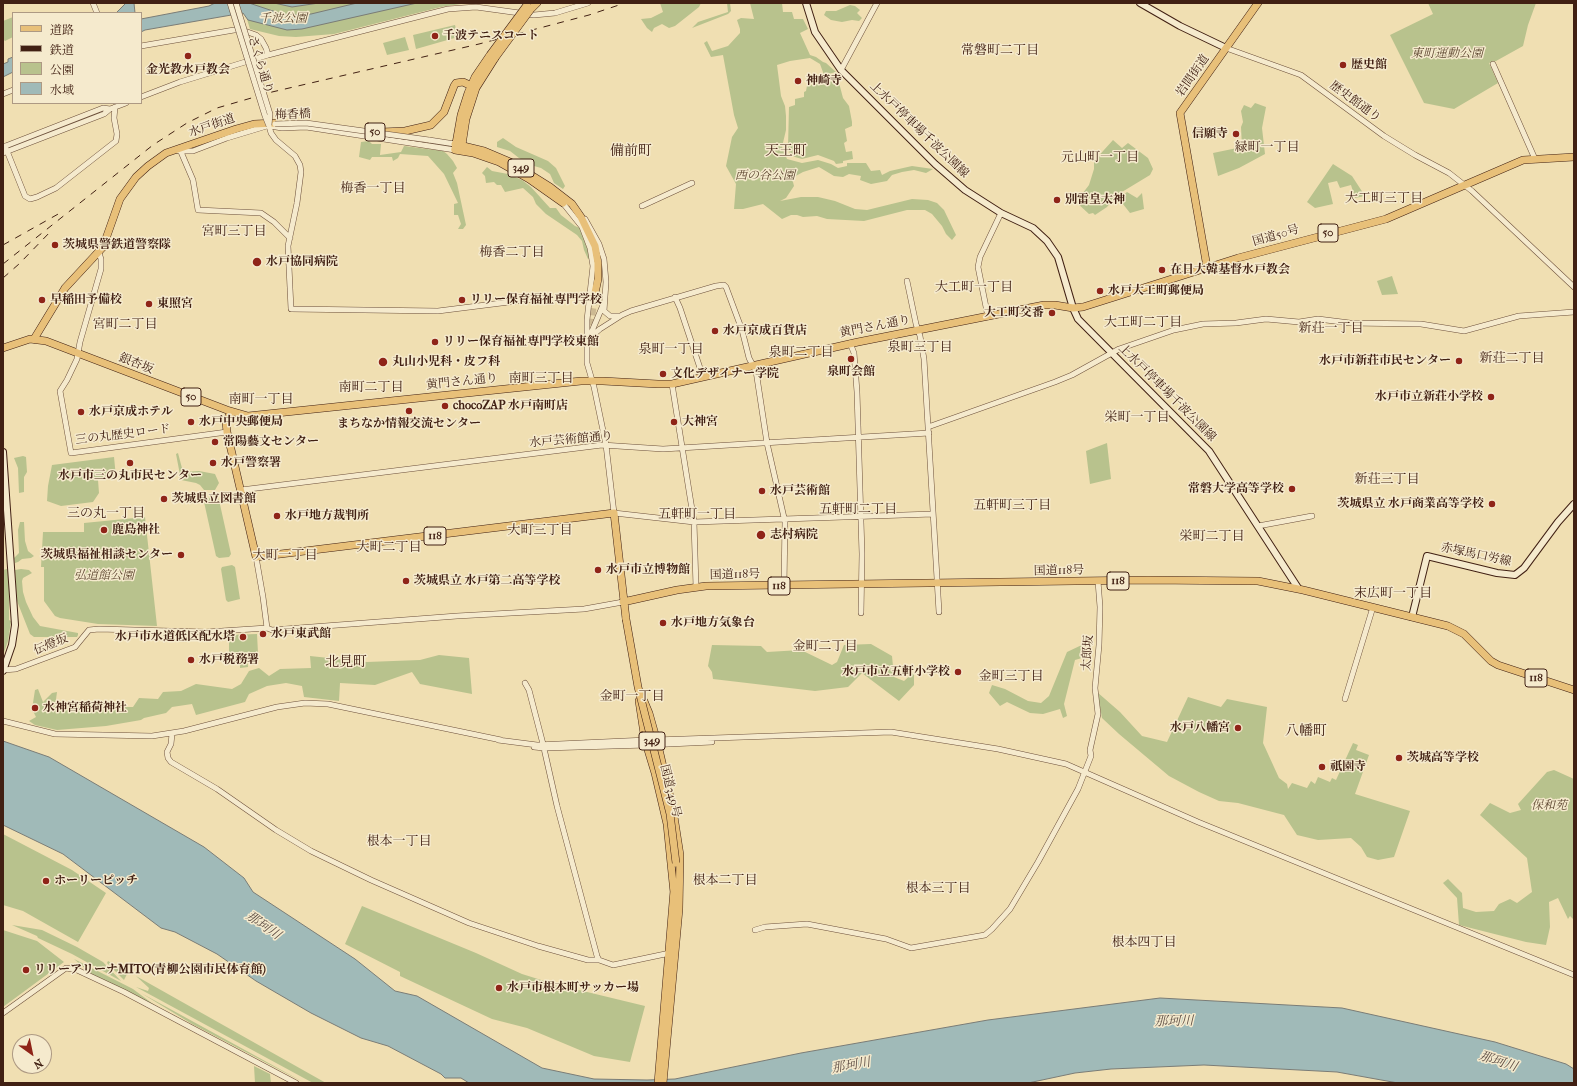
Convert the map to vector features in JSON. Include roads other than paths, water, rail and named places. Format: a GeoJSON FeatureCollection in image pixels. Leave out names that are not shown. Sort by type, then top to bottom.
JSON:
{"type":"FeatureCollection","features":[{"type":"Feature","properties":{"kind":"main road"},"geometry":{"type":"LineString","coordinates":[[457,146],[466,120],[474,87],[493,56],[529,6],[537,3]]}},
{"type":"Feature","properties":{"kind":"main road","name":"上水戸停車場千波公園線"},"geometry":{"type":"LineString","coordinates":[[806,3],[815,32],[841,70],[948,176],[965,190],[1001,213],[1033,228],[1050,244],[1058,258],[1078,320],[1206,448],[1298,588]]}},
{"type":"Feature","properties":{"kind":"main road"},"geometry":{"type":"LineString","coordinates":[[1140,3],[1176,24],[1226,48]]}},
{"type":"Feature","properties":{"kind":"main road","name":"岩間街道"},"geometry":{"type":"LineString","coordinates":[[1207,267],[1180,115],[1181,111],[1258,3]]}},
{"type":"Feature","properties":{"kind":"main road","name":"水戸街道"},"geometry":{"type":"LineString","coordinates":[[34,339],[66,288],[99,253],[105,243],[120,199],[142,171],[157,158],[168,153],[179,151],[236,128],[266,123],[383,132],[426,127],[436,121],[444,112],[456,83],[463,82],[474,87]]}},
{"type":"Feature","properties":{"kind":"main road","name":"349"},"geometry":{"type":"LineString","coordinates":[[457,146],[499,162],[529,179],[562,202],[586,225]]}},
{"type":"Feature","properties":{"kind":"main road","name":"349"},"geometry":{"type":"LineString","coordinates":[[457,146],[492,154],[519,167],[550,187],[572,204],[586,225],[595,246],[598,263],[596,293]]}},
{"type":"Feature","properties":{"kind":"main road","name":"国道50号"},"geometry":{"type":"LineString","coordinates":[[1073,308],[1093,304],[1207,267],[1309,238],[1386,219],[1523,160],[1574,157]]}},
{"type":"Feature","properties":{"kind":"main road","name":"黄門さん通り"},"geometry":{"type":"LineString","coordinates":[[230,412],[244,416],[252,416],[592,380],[672,384],[850,344],[1044,305],[1073,308]]}},
{"type":"Feature","properties":{"kind":"main road"},"geometry":{"type":"LineString","coordinates":[[3,348],[24,340],[34,339]]}},
{"type":"Feature","properties":{"kind":"main road","name":"銀杏坂"},"geometry":{"type":"LineString","coordinates":[[34,339],[46,341],[230,412]]}},
{"type":"Feature","properties":{"kind":"main road"},"geometry":{"type":"LineString","coordinates":[[230,412],[226,422],[227,432],[256,557]]}},
{"type":"Feature","properties":{"kind":"main road"},"geometry":{"type":"LineString","coordinates":[[3,452],[15,625],[12,645],[3,670]]}},
{"type":"Feature","properties":{"kind":"main road","name":"赤塚馬口労線"},"geometry":{"type":"LineString","coordinates":[[1412,617],[1427,556],[1510,575],[1518,573],[1574,504]]}},
{"type":"Feature","properties":{"kind":"main road"},"geometry":{"type":"LineString","coordinates":[[614,513],[623,602]]}},
{"type":"Feature","properties":{"kind":"main road","name":"118"},"geometry":{"type":"LineString","coordinates":[[256,557],[614,513]]}},
{"type":"Feature","properties":{"kind":"main road","name":"国道118号"},"geometry":{"type":"LineString","coordinates":[[623,602],[696,587],[1098,581],[1258,581],[1298,588]]}},
{"type":"Feature","properties":{"kind":"main road","name":"118"},"geometry":{"type":"LineString","coordinates":[[1298,588],[1448,626],[1464,634],[1491,661],[1504,668],[1574,690]]}},
{"type":"Feature","properties":{"kind":"main road","name":"国道349号"},"geometry":{"type":"LineString","coordinates":[[623,602],[638,687],[670,814],[676,863],[677,893]]}},
{"type":"Feature","properties":{"kind":"main road","name":"国道349号"},"geometry":{"type":"LineString","coordinates":[[626,631],[646,743],[667,824],[677,893]]}},
{"type":"Feature","properties":{"kind":"main road","name":"国道349号"},"geometry":{"type":"LineString","coordinates":[[634,673],[657,742],[677,828],[680,854],[672,953],[658,1083]]}},
{"type":"Feature","properties":{"kind":"main road","name":"国道349号"},"geometry":{"type":"LineString","coordinates":[[664,1083],[669,983]]}},
{"type":"Feature","properties":{"kind":"street"},"geometry":{"type":"LineString","coordinates":[[93,3],[96,12]]}},
{"type":"Feature","properties":{"kind":"street","name":"さくら通り"},"geometry":{"type":"LineString","coordinates":[[230,3],[270,128]]}},
{"type":"Feature","properties":{"kind":"street","name":"さくら通り"},"geometry":{"type":"LineString","coordinates":[[236,3],[270,114],[270,128]]}},
{"type":"Feature","properties":{"kind":"street"},"geometry":{"type":"LineString","coordinates":[[142,98],[180,82],[268,54],[453,9],[476,7],[534,15],[555,13],[588,3]]}},
{"type":"Feature","properties":{"kind":"street"},"geometry":{"type":"LineString","coordinates":[[841,70],[877,3]]}},
{"type":"Feature","properties":{"kind":"street"},"geometry":{"type":"LineString","coordinates":[[142,46],[234,30],[242,30],[256,35],[261,39],[268,54]]}},
{"type":"Feature","properties":{"kind":"street","name":"歴史館通り"},"geometry":{"type":"LineString","coordinates":[[1226,48],[1301,75],[1384,136],[1415,155],[1442,168],[1465,185],[1574,286]]}},
{"type":"Feature","properties":{"kind":"street"},"geometry":{"type":"LineString","coordinates":[[1493,64],[1535,159]]}},
{"type":"Feature","properties":{"kind":"street"},"geometry":{"type":"LineString","coordinates":[[113,108],[117,134],[116,141],[56,188],[45,194],[30,199],[25,196],[5,150],[103,108],[113,108],[123,104]]}},
{"type":"Feature","properties":{"kind":"street","name":"梅香橋"},"geometry":{"type":"LineString","coordinates":[[179,151],[193,151],[227,138],[262,128],[270,128],[283,123],[306,123],[429,143],[457,146]]}},
{"type":"Feature","properties":{"kind":"street"},"geometry":{"type":"LineString","coordinates":[[270,128],[276,140],[298,160],[301,172],[290,238],[289,280],[291,309],[438,311],[541,298]]}},
{"type":"Feature","properties":{"kind":"street"},"geometry":{"type":"LineString","coordinates":[[179,151],[192,180],[197,208],[201,211],[261,213],[274,222],[290,238]]}},
{"type":"Feature","properties":{"kind":"street"},"geometry":{"type":"LineString","coordinates":[[642,206],[692,183]]}},
{"type":"Feature","properties":{"kind":"street"},"geometry":{"type":"LineString","coordinates":[[562,202],[574,214],[582,227],[590,248],[592,266],[587,320],[588,363],[606,445],[614,513],[694,522],[933,514]]}},
{"type":"Feature","properties":{"kind":"street"},"geometry":{"type":"LineString","coordinates":[[572,204],[582,214],[602,251],[606,271],[604,311],[607,315],[613,317],[622,315],[675,297],[716,286],[726,286],[740,323],[749,358],[756,371],[767,443],[784,519],[784,586]]}},
{"type":"Feature","properties":{"kind":"street"},"geometry":{"type":"LineString","coordinates":[[988,316],[978,267],[980,257],[1001,213]]}},
{"type":"Feature","properties":{"kind":"street"},"geometry":{"type":"LineString","coordinates":[[78,353],[101,269],[101,258],[99,253]]}},
{"type":"Feature","properties":{"kind":"street"},"geometry":{"type":"LineString","coordinates":[[907,281],[924,359],[939,612]]}},
{"type":"Feature","properties":{"kind":"street"},"geometry":{"type":"LineString","coordinates":[[675,297],[703,377]]}},
{"type":"Feature","properties":{"kind":"street"},"geometry":{"type":"LineString","coordinates":[[588,339],[604,304]]}},
{"type":"Feature","properties":{"kind":"street","name":"水戸芸術館通り"},"geometry":{"type":"LineString","coordinates":[[241,490],[350,475],[606,445],[663,449],[857,437],[928,430],[1072,375],[1111,352],[1174,330],[1213,322],[1236,323],[1266,319],[1299,322],[1318,319],[1355,323],[1421,324],[1464,331],[1519,316],[1574,312]]}},
{"type":"Feature","properties":{"kind":"street"},"geometry":{"type":"LineString","coordinates":[[588,339],[622,315]]}},
{"type":"Feature","properties":{"kind":"street"},"geometry":{"type":"LineString","coordinates":[[850,344],[854,350],[856,373],[862,585],[861,613]]}},
{"type":"Feature","properties":{"kind":"street","name":"三の丸歴史ロード"},"geometry":{"type":"LineString","coordinates":[[78,353],[76,362],[60,391],[71,453],[227,432]]}},
{"type":"Feature","properties":{"kind":"street"},"geometry":{"type":"LineString","coordinates":[[672,384],[694,522],[696,587]]}},
{"type":"Feature","properties":{"kind":"street"},"geometry":{"type":"LineString","coordinates":[[1258,526],[1312,516]]}},
{"type":"Feature","properties":{"kind":"street"},"geometry":{"type":"LineString","coordinates":[[256,557],[267,628],[272,630],[514,612],[576,610],[623,602]]}},
{"type":"Feature","properties":{"kind":"street","name":"太郎坂"},"geometry":{"type":"LineString","coordinates":[[756,930],[765,927],[807,924],[886,939],[911,948],[985,936],[1010,909],[1019,896],[1078,789],[1091,756],[1098,714],[1095,688],[1099,645],[1100,607],[1098,581]]}},
{"type":"Feature","properties":{"kind":"street"},"geometry":{"type":"LineString","coordinates":[[1345,699],[1373,607]]}},
{"type":"Feature","properties":{"kind":"street","name":"伝燈坂"},"geometry":{"type":"LineString","coordinates":[[3,670],[16,670],[75,647],[89,630],[206,632],[267,628]]}},
{"type":"Feature","properties":{"kind":"street"},"geometry":{"type":"LineString","coordinates":[[525,683],[529,690],[544,746],[557,806],[596,956],[599,960]]}},
{"type":"Feature","properties":{"kind":"street"},"geometry":{"type":"LineString","coordinates":[[3,721],[45,733],[63,735],[144,736],[172,734],[277,707],[305,703],[328,704],[498,740],[544,746],[646,743],[758,736],[901,732],[1027,754],[1066,764],[1085,771],[1198,822],[1574,975]]}},
{"type":"Feature","properties":{"kind":"street"},"geometry":{"type":"LineString","coordinates":[[172,734],[171,744],[167,752],[168,758],[171,762],[217,789],[276,830],[311,851],[371,880],[469,923],[538,946],[588,960],[599,960],[613,965],[672,953]]}},
{"type":"Feature","properties":{"kind":"street"},"geometry":{"type":"LineString","coordinates":[[3,1013],[66,968],[77,970],[124,992],[296,1083]]}},
{"type":"Feature","properties":{"kind":"water"},"geometry":{"type":"Polygon","coordinates":[[[126,3],[134,3],[135,12],[117,12],[126,3]]]}},
{"type":"Feature","properties":{"kind":"water"},"geometry":{"type":"Polygon","coordinates":[[[215,3],[249,3],[282,14],[294,15],[311,14],[357,3],[417,3],[302,29],[287,30],[248,20],[243,13],[142,32],[142,19],[209,6],[215,3]]]}},
{"type":"Feature","properties":{"kind":"water"},"geometry":{"type":"Polygon","coordinates":[[[274,3],[319,3],[292,7],[274,3]]]}},
{"type":"Feature","properties":{"kind":"water"},"geometry":{"type":"Polygon","coordinates":[[[12,57],[12,72],[3,77],[3,64],[8,62],[8,59],[12,57]]]}},
{"type":"Feature","properties":{"kind":"water","name":"那珂川"},"geometry":{"type":"Polygon","coordinates":[[[3,741],[49,757],[204,847],[244,878],[253,892],[355,959],[395,991],[417,996],[542,1068],[594,1079],[675,1079],[801,1053],[988,1020],[1160,998],[1342,1008],[1495,1042],[1566,1064],[1574,1069],[1574,1083],[1398,1083],[1337,1072],[1204,1065],[1111,1069],[1075,1073],[1028,1083],[469,1083],[461,1078],[445,1078],[441,1074],[388,1046],[361,1038],[311,1013],[256,981],[217,954],[175,932],[161,928],[63,854],[3,825],[3,741]]]}},
{"type":"Feature","properties":{"kind":"tunnel"},"geometry":{"type":"LineString","coordinates":[[589,336],[595,293]]}},
{"type":"Feature","properties":{"kind":"railway"},"geometry":{"type":"LineString","coordinates":[[3,264],[153,145],[187,123],[217,108],[272,92],[479,44],[589,15],[625,3]]}},
{"type":"Feature","properties":{"kind":"railway"},"geometry":{"type":"LineString","coordinates":[[3,245],[60,213]]}},
{"type":"Feature","properties":{"kind":"railway"},"geometry":{"type":"LineString","coordinates":[[3,278],[52,230]]}},
{"type":"Feature","properties":{"kind":"place","name":"千波テニスコート"},"geometry":{"type":"Point","coordinates":[435,36]}},
{"type":"Feature","properties":{"kind":"place","name":"金光教水戸教会"},"geometry":{"type":"Point","coordinates":[188,56]}},
{"type":"Feature","properties":{"kind":"place","name":"歴史館"},"geometry":{"type":"Point","coordinates":[1343,65]}},
{"type":"Feature","properties":{"kind":"place","name":"神崎寺"},"geometry":{"type":"Point","coordinates":[798,81]}},
{"type":"Feature","properties":{"kind":"place","name":"信願寺"},"geometry":{"type":"Point","coordinates":[1236,134]}},
{"type":"Feature","properties":{"kind":"place","name":"別雷皇太神"},"geometry":{"type":"Point","coordinates":[1057,200]}},
{"type":"Feature","properties":{"kind":"place","name":"茨城県警鉄道警察隊"},"geometry":{"type":"Point","coordinates":[55,245]}},
{"type":"Feature","properties":{"kind":"place","name":"水戸協同病院"},"geometry":{"type":"Point","coordinates":[257,262]}},
{"type":"Feature","properties":{"kind":"place","name":"在日大韓基督水戸教会"},"geometry":{"type":"Point","coordinates":[1162,270]}},
{"type":"Feature","properties":{"kind":"place","name":"水戸大工町郵便局"},"geometry":{"type":"Point","coordinates":[1100,291]}},
{"type":"Feature","properties":{"kind":"place","name":"早稲田予備校"},"geometry":{"type":"Point","coordinates":[42,300]}},
{"type":"Feature","properties":{"kind":"place","name":"リリー保育福祉専門学校"},"geometry":{"type":"Point","coordinates":[462,300]}},
{"type":"Feature","properties":{"kind":"place","name":"東照宮"},"geometry":{"type":"Point","coordinates":[149,304]}},
{"type":"Feature","properties":{"kind":"place","name":"大工町交番"},"geometry":{"type":"Point","coordinates":[1052,313]}},
{"type":"Feature","properties":{"kind":"place","name":"水戸京成百貨店"},"geometry":{"type":"Point","coordinates":[715,331]}},
{"type":"Feature","properties":{"kind":"place","name":"リリー保育福祉専門学校東館"},"geometry":{"type":"Point","coordinates":[435,342]}},
{"type":"Feature","properties":{"kind":"place","name":"泉町会館"},"geometry":{"type":"Point","coordinates":[851,359]}},
{"type":"Feature","properties":{"kind":"place","name":"水戸市新荘市民センター"},"geometry":{"type":"Point","coordinates":[1459,361]}},
{"type":"Feature","properties":{"kind":"place","name":"丸山小児科・皮フ科"},"geometry":{"type":"Point","coordinates":[383,362]}},
{"type":"Feature","properties":{"kind":"place","name":"文化デザイナー学院"},"geometry":{"type":"Point","coordinates":[663,374]}},
{"type":"Feature","properties":{"kind":"place","name":"水戸市立新荘小学校"},"geometry":{"type":"Point","coordinates":[1491,397]}},
{"type":"Feature","properties":{"kind":"place","name":"chocoZAP 水戸南町店"},"geometry":{"type":"Point","coordinates":[445,406]}},
{"type":"Feature","properties":{"kind":"place","name":"まちなか情報交流センター"},"geometry":{"type":"Point","coordinates":[409,411]}},
{"type":"Feature","properties":{"kind":"place","name":"水戸京成ホテル"},"geometry":{"type":"Point","coordinates":[81,412]}},
{"type":"Feature","properties":{"kind":"place","name":"水戸中央郵便局"},"geometry":{"type":"Point","coordinates":[191,422]}},
{"type":"Feature","properties":{"kind":"place","name":"大神宮"},"geometry":{"type":"Point","coordinates":[674,422]}},
{"type":"Feature","properties":{"kind":"place","name":"常陽藝文センター"},"geometry":{"type":"Point","coordinates":[215,442]}},
{"type":"Feature","properties":{"kind":"place","name":"水戸市三の丸市民センター"},"geometry":{"type":"Point","coordinates":[130,463]}},
{"type":"Feature","properties":{"kind":"place","name":"水戸警察署"},"geometry":{"type":"Point","coordinates":[213,463]}},
{"type":"Feature","properties":{"kind":"place","name":"常磐大学高等学校"},"geometry":{"type":"Point","coordinates":[1292,489]}},
{"type":"Feature","properties":{"kind":"place","name":"水戸芸術館"},"geometry":{"type":"Point","coordinates":[762,491]}},
{"type":"Feature","properties":{"kind":"place","name":"茨城県立図書館"},"geometry":{"type":"Point","coordinates":[164,499]}},
{"type":"Feature","properties":{"kind":"place","name":"茨城県立 水戸商業高等学校"},"geometry":{"type":"Point","coordinates":[1492,504]}},
{"type":"Feature","properties":{"kind":"place","name":"水戸地方裁判所"},"geometry":{"type":"Point","coordinates":[277,516]}},
{"type":"Feature","properties":{"kind":"place","name":"鹿島神社"},"geometry":{"type":"Point","coordinates":[104,530]}},
{"type":"Feature","properties":{"kind":"place","name":"志村病院"},"geometry":{"type":"Point","coordinates":[761,535]}},
{"type":"Feature","properties":{"kind":"place","name":"茨城県福祉相談センター"},"geometry":{"type":"Point","coordinates":[181,555]}},
{"type":"Feature","properties":{"kind":"place","name":"水戸市立博物館"},"geometry":{"type":"Point","coordinates":[598,570]}},
{"type":"Feature","properties":{"kind":"place","name":"茨城県立 水戸第二高等学校"},"geometry":{"type":"Point","coordinates":[406,581]}},
{"type":"Feature","properties":{"kind":"place","name":"水戸地方気象台"},"geometry":{"type":"Point","coordinates":[663,623]}},
{"type":"Feature","properties":{"kind":"place","name":"水戸東武館"},"geometry":{"type":"Point","coordinates":[263,634]}},
{"type":"Feature","properties":{"kind":"place","name":"水戸市水道低区配水塔"},"geometry":{"type":"Point","coordinates":[243,637]}},
{"type":"Feature","properties":{"kind":"place","name":"水戸税務署"},"geometry":{"type":"Point","coordinates":[191,660]}},
{"type":"Feature","properties":{"kind":"place","name":"水戸市立五軒小学校"},"geometry":{"type":"Point","coordinates":[958,672]}},
{"type":"Feature","properties":{"kind":"place","name":"水神宮稲荷神社"},"geometry":{"type":"Point","coordinates":[35,708]}},
{"type":"Feature","properties":{"kind":"place","name":"水戸八幡宮"},"geometry":{"type":"Point","coordinates":[1238,728]}},
{"type":"Feature","properties":{"kind":"place","name":"茨城高等学校"},"geometry":{"type":"Point","coordinates":[1399,758]}},
{"type":"Feature","properties":{"kind":"place","name":"祇園寺"},"geometry":{"type":"Point","coordinates":[1322,767]}},
{"type":"Feature","properties":{"kind":"place","name":"ホーリーピッチ"},"geometry":{"type":"Point","coordinates":[46,881]}},
{"type":"Feature","properties":{"kind":"place","name":"リリーアリーナMITO(青柳公園市民体育館)"},"geometry":{"type":"Point","coordinates":[26,970]}},
{"type":"Feature","properties":{"kind":"place","name":"水戸市根本町サッカー場"},"geometry":{"type":"Point","coordinates":[499,988]}},
{"type":"Feature","properties":{"kind":"district","name":"常磐町二丁目"},"geometry":{"type":"Point","coordinates":[1000,51]}},
{"type":"Feature","properties":{"kind":"district","name":"緑町一丁目"},"geometry":{"type":"Point","coordinates":[1267,148]}},
{"type":"Feature","properties":{"kind":"district","name":"備前町"},"geometry":{"type":"Point","coordinates":[631,152]}},
{"type":"Feature","properties":{"kind":"district","name":"天王町"},"geometry":{"type":"Point","coordinates":[786,152]}},
{"type":"Feature","properties":{"kind":"district","name":"元山町一丁目"},"geometry":{"type":"Point","coordinates":[1100,158]}},
{"type":"Feature","properties":{"kind":"district","name":"梅香一丁目"},"geometry":{"type":"Point","coordinates":[373,189]}},
{"type":"Feature","properties":{"kind":"district","name":"大工町三丁目"},"geometry":{"type":"Point","coordinates":[1384,199]}},
{"type":"Feature","properties":{"kind":"district","name":"宮町三丁目"},"geometry":{"type":"Point","coordinates":[234,232]}},
{"type":"Feature","properties":{"kind":"district","name":"梅香二丁目"},"geometry":{"type":"Point","coordinates":[512,253]}},
{"type":"Feature","properties":{"kind":"district","name":"大工町一丁目"},"geometry":{"type":"Point","coordinates":[974,288]}},
{"type":"Feature","properties":{"kind":"district","name":"大工町二丁目"},"geometry":{"type":"Point","coordinates":[1143,323]}},
{"type":"Feature","properties":{"kind":"district","name":"宮町二丁目"},"geometry":{"type":"Point","coordinates":[125,325]}},
{"type":"Feature","properties":{"kind":"district","name":"新荘一丁目"},"geometry":{"type":"Point","coordinates":[1331,329]}},
{"type":"Feature","properties":{"kind":"district","name":"泉町三丁目"},"geometry":{"type":"Point","coordinates":[920,348]}},
{"type":"Feature","properties":{"kind":"district","name":"泉町一丁目"},"geometry":{"type":"Point","coordinates":[671,350]}},
{"type":"Feature","properties":{"kind":"district","name":"泉町二丁目"},"geometry":{"type":"Point","coordinates":[801,353]}},
{"type":"Feature","properties":{"kind":"district","name":"新荘二丁目"},"geometry":{"type":"Point","coordinates":[1512,359]}},
{"type":"Feature","properties":{"kind":"district","name":"南町三丁目"},"geometry":{"type":"Point","coordinates":[541,379]}},
{"type":"Feature","properties":{"kind":"district","name":"南町二丁目"},"geometry":{"type":"Point","coordinates":[371,388]}},
{"type":"Feature","properties":{"kind":"district","name":"南町一丁目"},"geometry":{"type":"Point","coordinates":[261,400]}},
{"type":"Feature","properties":{"kind":"district","name":"栄町一丁目"},"geometry":{"type":"Point","coordinates":[1137,418]}},
{"type":"Feature","properties":{"kind":"district","name":"新荘三丁目"},"geometry":{"type":"Point","coordinates":[1387,480]}},
{"type":"Feature","properties":{"kind":"district","name":"五軒町三丁目"},"geometry":{"type":"Point","coordinates":[1012,506]}},
{"type":"Feature","properties":{"kind":"district","name":"五軒町二丁目"},"geometry":{"type":"Point","coordinates":[858,510]}},
{"type":"Feature","properties":{"kind":"district","name":"三の丸一丁目"},"geometry":{"type":"Point","coordinates":[106,514]}},
{"type":"Feature","properties":{"kind":"district","name":"五軒町一丁目"},"geometry":{"type":"Point","coordinates":[697,515]}},
{"type":"Feature","properties":{"kind":"district","name":"大町三丁目"},"geometry":{"type":"Point","coordinates":[540,531]}},
{"type":"Feature","properties":{"kind":"district","name":"栄町二丁目"},"geometry":{"type":"Point","coordinates":[1212,537]}},
{"type":"Feature","properties":{"kind":"district","name":"大町二丁目"},"geometry":{"type":"Point","coordinates":[389,548]}},
{"type":"Feature","properties":{"kind":"district","name":"大町一丁目"},"geometry":{"type":"Point","coordinates":[285,556]}},
{"type":"Feature","properties":{"kind":"district","name":"末広町一丁目"},"geometry":{"type":"Point","coordinates":[1393,594]}},
{"type":"Feature","properties":{"kind":"district","name":"金町二丁目"},"geometry":{"type":"Point","coordinates":[825,647]}},
{"type":"Feature","properties":{"kind":"district","name":"北見町"},"geometry":{"type":"Point","coordinates":[346,663]}},
{"type":"Feature","properties":{"kind":"district","name":"金町三丁目"},"geometry":{"type":"Point","coordinates":[1011,677]}},
{"type":"Feature","properties":{"kind":"district","name":"金町一丁目"},"geometry":{"type":"Point","coordinates":[632,697]}},
{"type":"Feature","properties":{"kind":"district","name":"八幡町"},"geometry":{"type":"Point","coordinates":[1306,732]}},
{"type":"Feature","properties":{"kind":"district","name":"根本一丁目"},"geometry":{"type":"Point","coordinates":[399,842]}},
{"type":"Feature","properties":{"kind":"district","name":"根本二丁目"},"geometry":{"type":"Point","coordinates":[725,881]}},
{"type":"Feature","properties":{"kind":"district","name":"根本三丁目"},"geometry":{"type":"Point","coordinates":[938,889]}},
{"type":"Feature","properties":{"kind":"district","name":"根本四丁目"},"geometry":{"type":"Point","coordinates":[1144,943]}},
{"type":"Feature","properties":{"kind":"park label","name":"千波公園"},"geometry":{"type":"Point","coordinates":[283,19]}},
{"type":"Feature","properties":{"kind":"park label","name":"東町運動公園"},"geometry":{"type":"Point","coordinates":[1447,54]}},
{"type":"Feature","properties":{"kind":"park label","name":"西の谷公園"},"geometry":{"type":"Point","coordinates":[765,176]}},
{"type":"Feature","properties":{"kind":"park label","name":"弘道館公園"},"geometry":{"type":"Point","coordinates":[104,576]}},
{"type":"Feature","properties":{"kind":"park label","name":"保和苑"},"geometry":{"type":"Point","coordinates":[1549,806]}}]}
